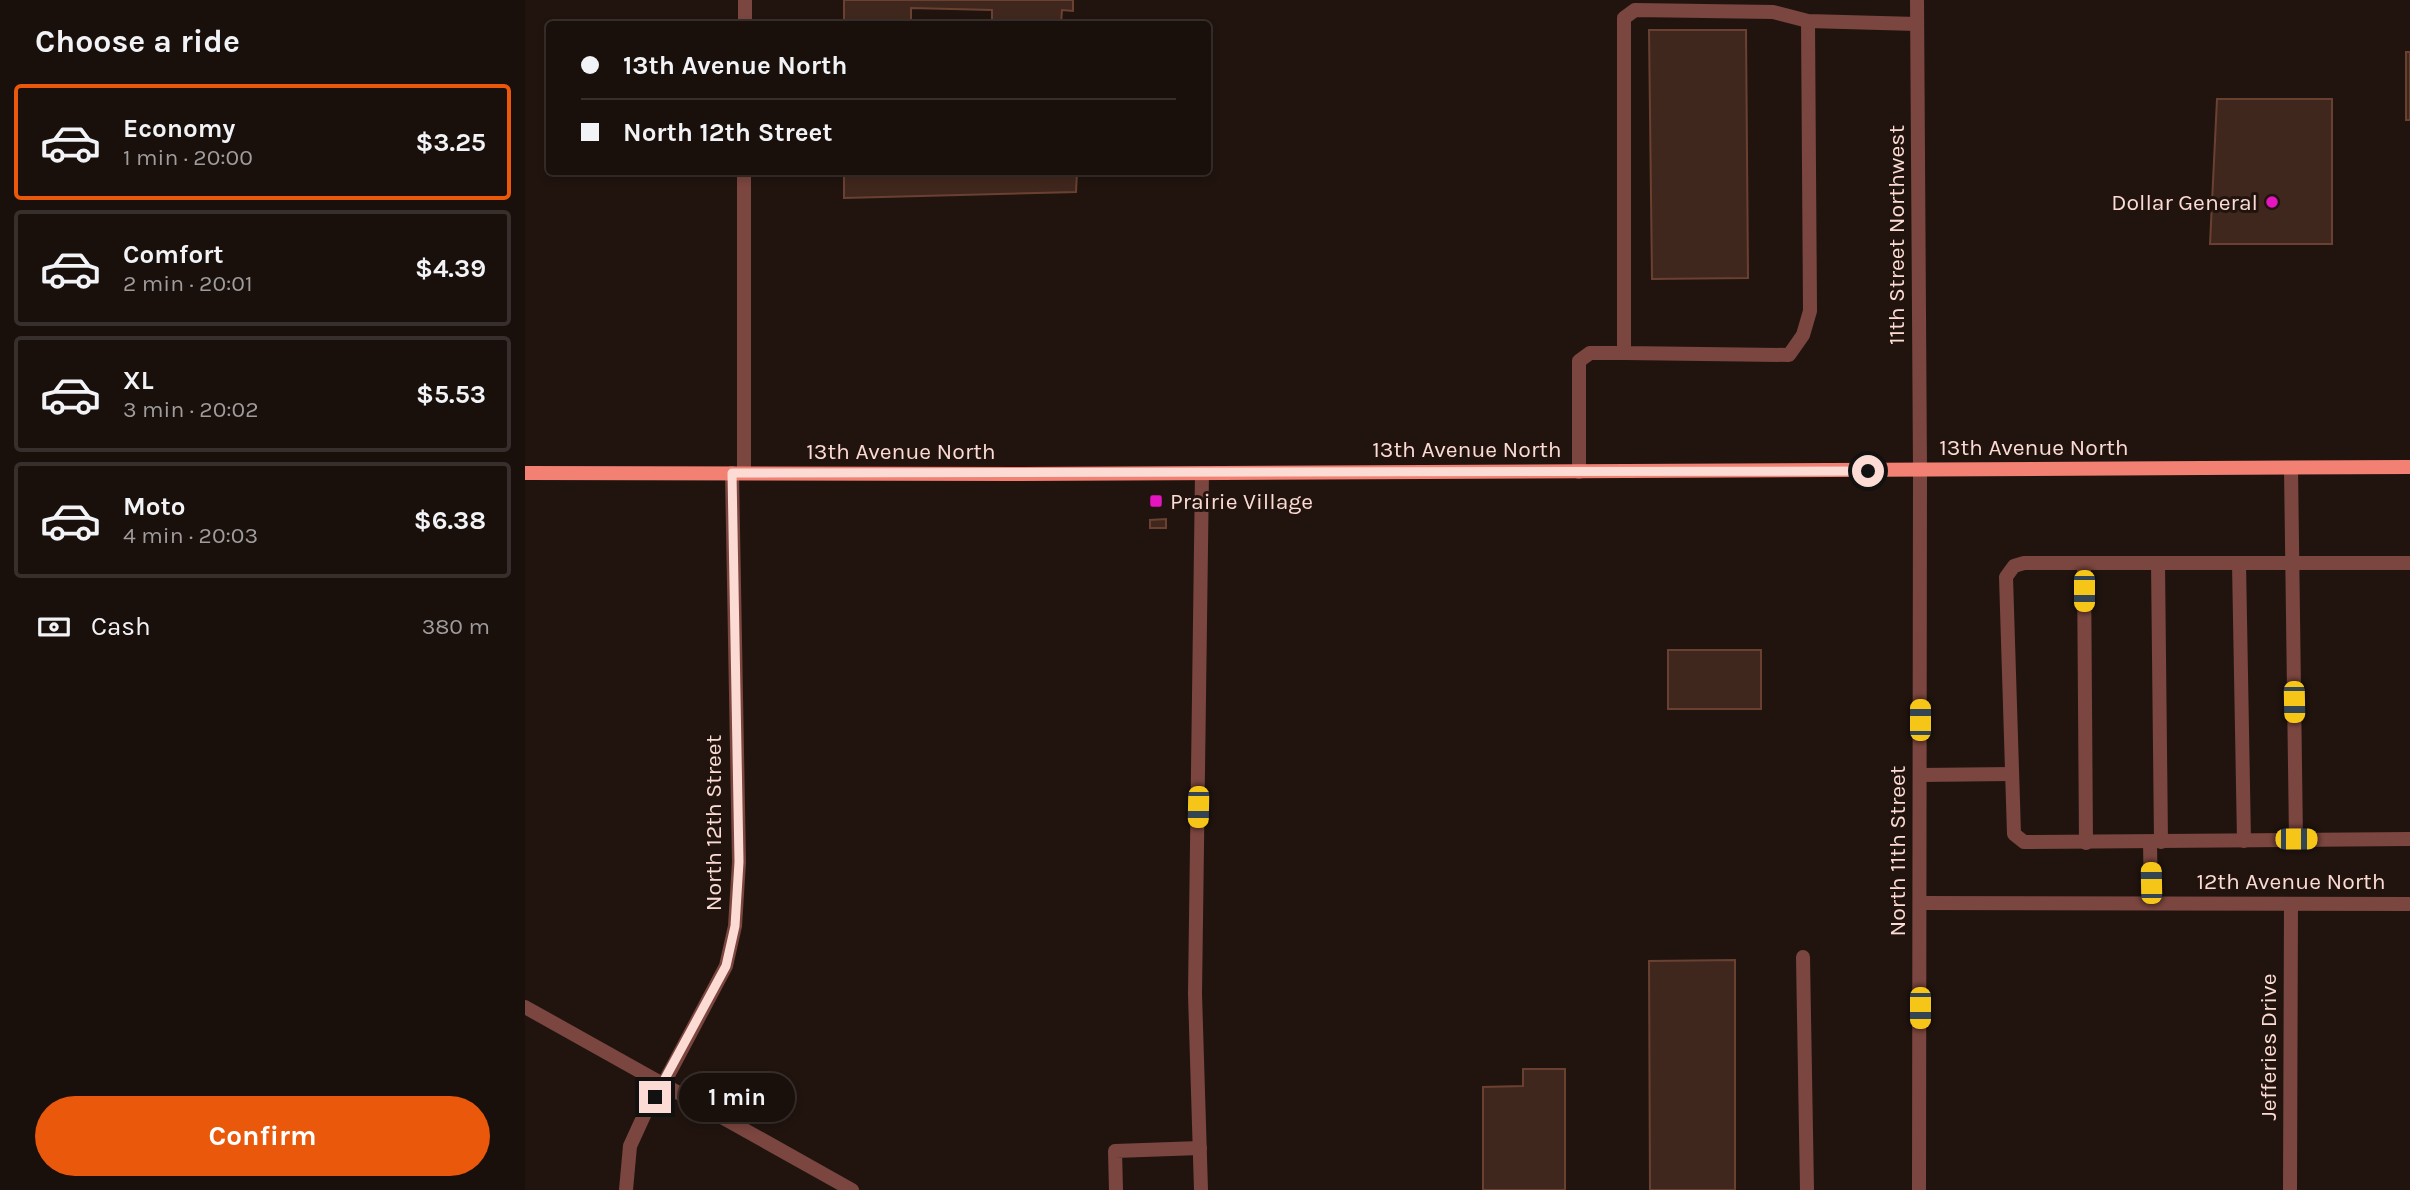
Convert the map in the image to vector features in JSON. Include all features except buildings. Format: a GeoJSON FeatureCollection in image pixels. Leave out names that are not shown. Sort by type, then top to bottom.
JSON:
{"type":"FeatureCollection","features":[{"type":"Feature","properties":{"kind":"main road","name":"13th Avenue North"},"geometry":{"type":"LineString","coordinates":[[525,474],[1920,471],[2410,467]]}},
{"type":"Feature","properties":{"kind":"street"},"geometry":{"type":"LineString","coordinates":[[745,0],[745,21]]}},
{"type":"Feature","properties":{"kind":"street","name":"11th Street Northwest"},"geometry":{"type":"LineString","coordinates":[[1917,0],[1920,471]]}},
{"type":"Feature","properties":{"kind":"street"},"geometry":{"type":"LineString","coordinates":[[1624,353],[1624,18],[1635,10],[1773,12],[1808,22],[1917,24]]}},
{"type":"Feature","properties":{"kind":"street"},"geometry":{"type":"LineString","coordinates":[[1579,472],[1579,361],[1590,353],[1789,355],[1804,335],[1810,312],[1808,22]]}},
{"type":"Feature","properties":{"kind":"street","name":"North 12th Street"},"geometry":{"type":"LineString","coordinates":[[626,1190],[630,1146],[646,1111],[664,1083],[726,966],[735,926],[739,862],[738,473],[744,175]]}},
{"type":"Feature","properties":{"kind":"street"},"geometry":{"type":"LineString","coordinates":[[2291,468],[2296,839]]}},
{"type":"Feature","properties":{"kind":"street","name":"North 11th Street"},"geometry":{"type":"LineString","coordinates":[[1919,1190],[1920,471]]}},
{"type":"Feature","properties":{"kind":"street"},"geometry":{"type":"LineString","coordinates":[[1201,1190],[1195,994],[1202,473]]}},
{"type":"Feature","properties":{"kind":"street"},"geometry":{"type":"LineString","coordinates":[[2410,563],[2024,562],[2014,566],[2006,577],[2014,834],[2024,842],[2410,839]]}},
{"type":"Feature","properties":{"kind":"street"},"geometry":{"type":"LineString","coordinates":[[2084,563],[2086,843]]}},
{"type":"Feature","properties":{"kind":"street"},"geometry":{"type":"LineString","coordinates":[[2151,904],[2155,842],[2158,563]]}},
{"type":"Feature","properties":{"kind":"street"},"geometry":{"type":"LineString","coordinates":[[2239,563],[2245,841]]}},
{"type":"Feature","properties":{"kind":"street"},"geometry":{"type":"LineString","coordinates":[[1920,775],[2012,774]]}},
{"type":"Feature","properties":{"kind":"street","name":"12th Avenue North"},"geometry":{"type":"LineString","coordinates":[[1920,904],[2410,904]]}},
{"type":"Feature","properties":{"kind":"street","name":"Jefferies Drive"},"geometry":{"type":"LineString","coordinates":[[2290,1190],[2291,904]]}},
{"type":"Feature","properties":{"kind":"street"},"geometry":{"type":"LineString","coordinates":[[1803,957],[1807,1190]]}},
{"type":"Feature","properties":{"kind":"street"},"geometry":{"type":"LineString","coordinates":[[525,1007],[852,1190]]}},
{"type":"Feature","properties":{"kind":"street"},"geometry":{"type":"LineString","coordinates":[[1116,1190],[1115,1151],[1200,1148]]}},
{"type":"Feature","properties":{"kind":"place","name":"Dollar General"},"geometry":{"type":"Point","coordinates":[2272,202]}},
{"type":"Feature","properties":{"kind":"place","name":"Prairie Village"},"geometry":{"type":"Point","coordinates":[1156,501]}},
{"type":"Feature","properties":{"kind":"route"},"geometry":{"type":"LineString","coordinates":[[655,1097],[726,966],[735,926],[739,862],[732,473],[1868,471]]}}]}
